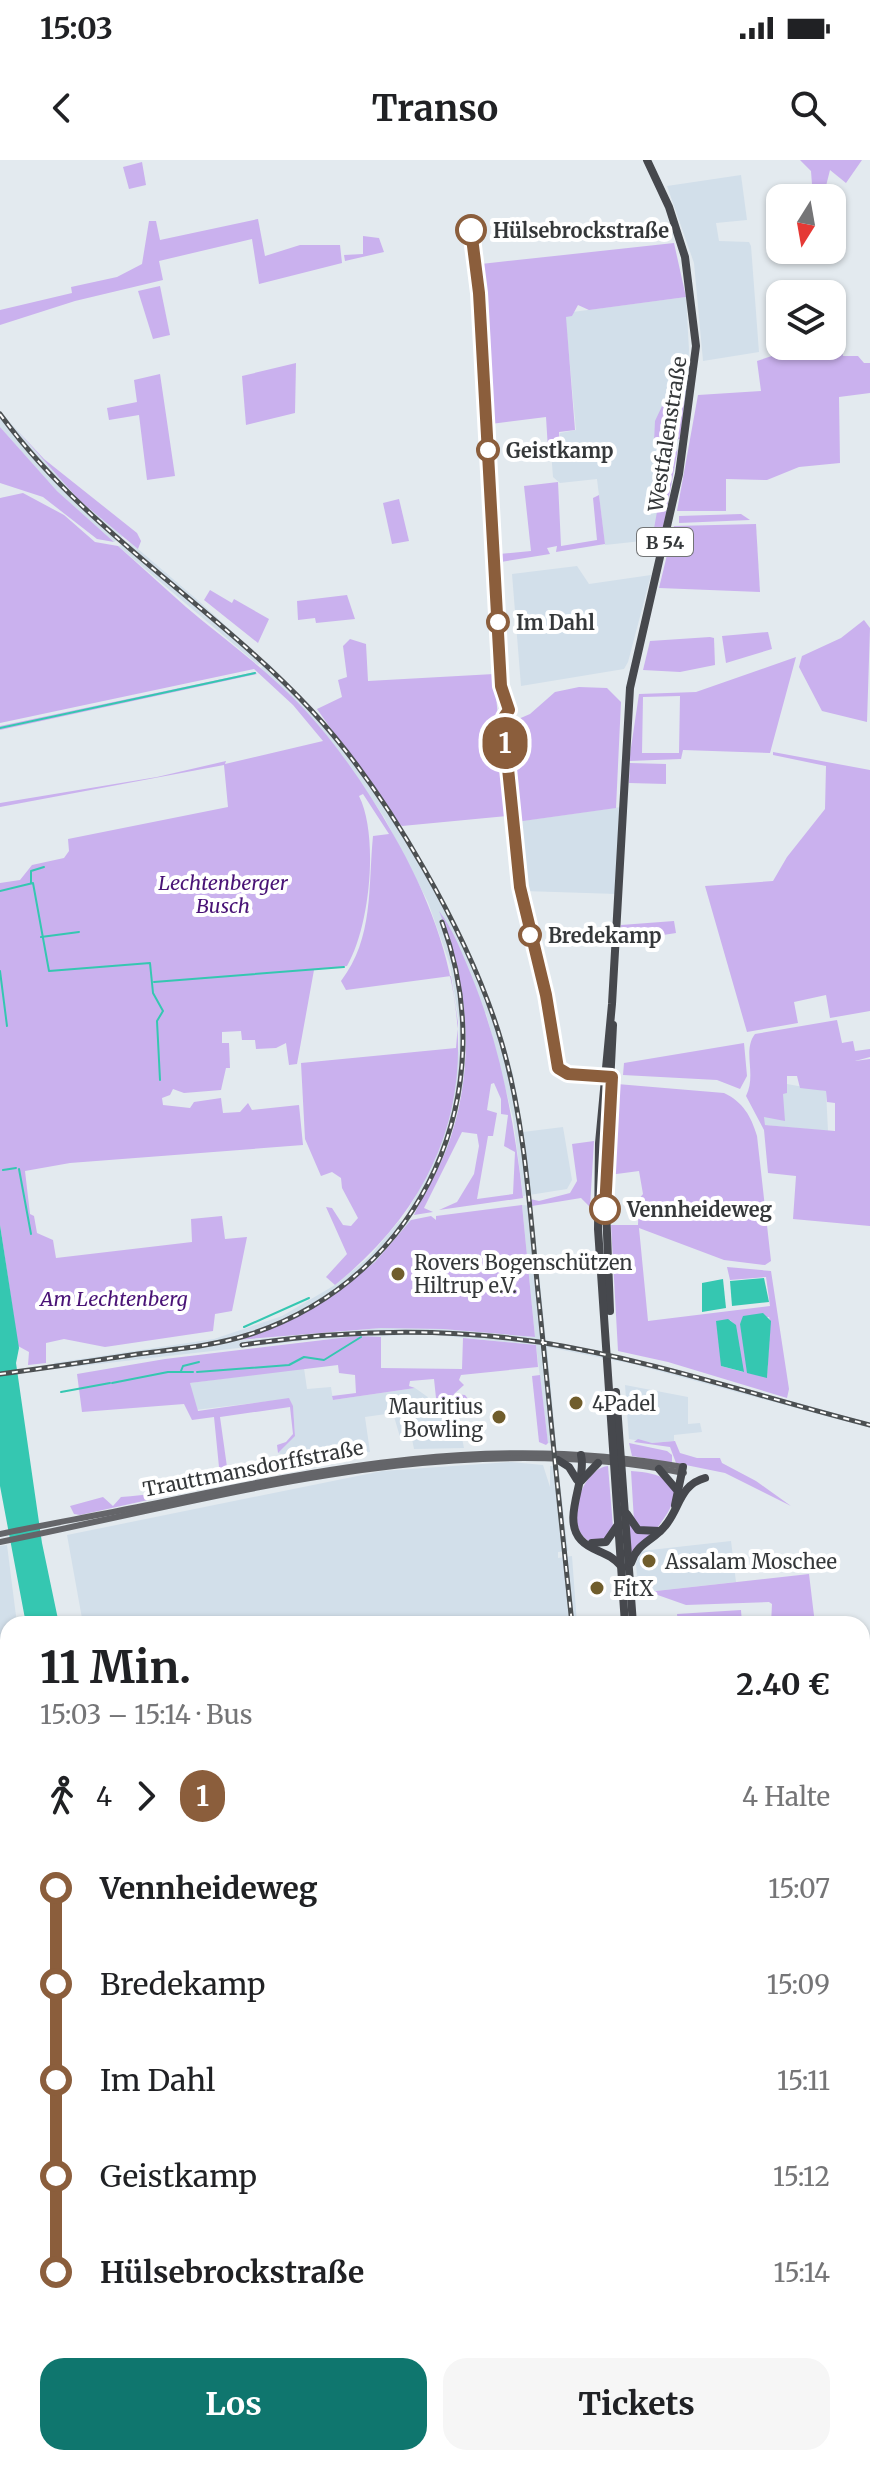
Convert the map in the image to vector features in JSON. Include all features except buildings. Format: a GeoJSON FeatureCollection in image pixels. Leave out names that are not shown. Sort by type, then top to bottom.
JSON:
{"type":"FeatureCollection","features":[{"type":"Feature","properties":{"kind":"main road","name":"Westfalenstraße"},"geometry":{"type":"LineString","coordinates":[[620,1476],[597,1216],[630,688],[677,488],[696,346],[693,299],[683,246],[647,160]]}},
{"type":"Feature","properties":{"kind":"main road","name":"Trauttmansdorffstraße"},"geometry":{"type":"LineString","coordinates":[[70,1525],[341,1465],[452,1454],[580,1460],[682,1471]]}},
{"type":"Feature","properties":{"kind":"main road","name":"Trauttmansdorffstraße"},"geometry":{"type":"LineString","coordinates":[[70,1525],[353,1470],[461,1460],[580,1460],[682,1471]]}},
{"type":"Feature","properties":{"kind":"main road"},"geometry":{"type":"LineString","coordinates":[[558,1460],[570,1468],[578,1483]]}},
{"type":"Feature","properties":{"kind":"main road"},"geometry":{"type":"LineString","coordinates":[[580,1460],[574,1522],[577,1534],[584,1543],[612,1555],[626,1568],[637,1549],[660,1531],[689,1486],[705,1478]]}},
{"type":"Feature","properties":{"kind":"main road"},"geometry":{"type":"LineString","coordinates":[[578,1483],[598,1463]]}},
{"type":"Feature","properties":{"kind":"main road"},"geometry":{"type":"LineString","coordinates":[[659,1469],[671,1479],[676,1490]]}},
{"type":"Feature","properties":{"kind":"main road"},"geometry":{"type":"LineString","coordinates":[[674,1509],[682,1471]]}},
{"type":"Feature","properties":{"kind":"main road"},"geometry":{"type":"LineString","coordinates":[[679,1500],[682,1471]]}},
{"type":"Feature","properties":{"kind":"main road","name":"B 54"},"geometry":{"type":"LineString","coordinates":[[620,1476],[626,1512],[625,1616]]}},
{"type":"Feature","properties":{"kind":"main road","name":"B 54"},"geometry":{"type":"LineString","coordinates":[[620,1476],[619,1522],[632,1616]]}},
{"type":"Feature","properties":{"kind":"main road"},"geometry":{"type":"LineString","coordinates":[[626,1512],[638,1530],[660,1531]]}},
{"type":"Feature","properties":{"kind":"main road"},"geometry":{"type":"LineString","coordinates":[[584,1543],[606,1542],[619,1522]]}},
{"type":"Feature","properties":{"kind":"main road"},"geometry":{"type":"LineString","coordinates":[[2,1533],[44,1525],[70,1525]]}},
{"type":"Feature","properties":{"kind":"main road"},"geometry":{"type":"LineString","coordinates":[[2,1542],[45,1534],[70,1525]]}},
{"type":"Feature","properties":{"kind":"shaded area"},"geometry":{"type":"Polygon","coordinates":[[[741,175],[747,220],[716,223],[719,241],[749,242],[751,246],[759,352],[703,361],[694,263],[667,186],[741,175]]]}},
{"type":"Feature","properties":{"kind":"shaded area"},"geometry":{"type":"Polygon","coordinates":[[[686,297],[689,350],[686,396],[660,539],[605,545],[597,479],[560,483],[553,477],[551,451],[560,450],[560,433],[576,430],[565,313],[686,297]]]}},
{"type":"Feature","properties":{"kind":"shaded area"},"geometry":{"type":"Polygon","coordinates":[[[0,411],[79,500],[123,536],[114,542],[57,491],[0,427],[0,411]]]}},
{"type":"Feature","properties":{"kind":"shaded area"},"geometry":{"type":"Polygon","coordinates":[[[131,543],[263,660],[258,665],[118,546],[131,543]]]}},
{"type":"Feature","properties":{"kind":"shaded area"},"geometry":{"type":"Polygon","coordinates":[[[577,566],[589,584],[651,575],[628,662],[624,669],[521,686],[512,574],[577,566]]]}},
{"type":"Feature","properties":{"kind":"shaded area"},"geometry":{"type":"Polygon","coordinates":[[[267,662],[318,714],[363,770],[397,822],[459,931],[493,1009],[513,1074],[523,1132],[563,1127],[572,1180],[567,1189],[523,1196],[513,1118],[486,1013],[467,1027],[463,1086],[447,1149],[416,1210],[407,1212],[434,1161],[459,1048],[459,1022],[450,965],[428,902],[384,817],[344,759],[261,668],[267,662]]]}},
{"type":"Feature","properties":{"kind":"shaded area"},"geometry":{"type":"Polygon","coordinates":[[[621,807],[617,894],[524,891],[515,822],[621,807]]]}},
{"type":"Feature","properties":{"kind":"shaded area"},"geometry":{"type":"Polygon","coordinates":[[[787,1084],[826,1091],[828,1131],[765,1125],[763,1117],[769,1116],[783,1093],[787,1093],[787,1084]]]}},
{"type":"Feature","properties":{"kind":"shaded area"},"geometry":{"type":"Polygon","coordinates":[[[522,1205],[532,1206],[546,1341],[708,1378],[870,1423],[870,1428],[633,1364],[547,1347],[556,1444],[548,1443],[536,1345],[426,1334],[309,1340],[55,1369],[54,1363],[214,1339],[282,1316],[335,1285],[369,1257],[399,1221],[411,1220],[375,1262],[333,1296],[292,1319],[237,1341],[381,1328],[443,1329],[535,1337],[522,1205]]]}},
{"type":"Feature","properties":{"kind":"shaded area"},"geometry":{"type":"Polygon","coordinates":[[[0,1225],[19,1348],[16,1363],[42,1543],[57,1616],[24,1616],[0,1486],[0,1225]]]}},
{"type":"Feature","properties":{"kind":"shaded area"},"geometry":{"type":"Polygon","coordinates":[[[764,1278],[769,1302],[732,1306],[730,1281],[764,1278]]]}},
{"type":"Feature","properties":{"kind":"shaded area"},"geometry":{"type":"Polygon","coordinates":[[[723,1279],[726,1308],[702,1312],[702,1283],[723,1279]]]}},
{"type":"Feature","properties":{"kind":"shaded area"},"geometry":{"type":"Polygon","coordinates":[[[763,1313],[771,1321],[767,1378],[747,1373],[740,1324],[743,1316],[763,1313]]]}},
{"type":"Feature","properties":{"kind":"shaded area"},"geometry":{"type":"Polygon","coordinates":[[[728,1319],[736,1325],[744,1372],[721,1366],[716,1321],[728,1319]]]}},
{"type":"Feature","properties":{"kind":"shaded area"},"geometry":{"type":"Polygon","coordinates":[[[304,1368],[307,1389],[331,1387],[333,1400],[415,1388],[439,1405],[455,1404],[464,1448],[414,1449],[412,1439],[400,1437],[393,1413],[365,1417],[370,1452],[317,1460],[293,1458],[278,1453],[295,1435],[293,1407],[289,1399],[195,1410],[190,1383],[304,1368]]]}},
{"type":"Feature","properties":{"kind":"shaded area"},"geometry":{"type":"Polygon","coordinates":[[[625,1385],[688,1397],[688,1424],[700,1423],[702,1432],[674,1435],[674,1441],[652,1443],[629,1439],[625,1385]]]}},
{"type":"Feature","properties":{"kind":"shaded area"},"geometry":{"type":"Polygon","coordinates":[[[511,1462],[543,1465],[550,1487],[550,1466],[558,1466],[568,1551],[558,1552],[558,1558],[572,1556],[576,1616],[82,1616],[67,1535],[382,1471],[511,1462]]]}},
{"type":"Feature","properties":{"kind":"shaded area"},"geometry":{"type":"Polygon","coordinates":[[[731,1541],[736,1582],[638,1593],[636,1563],[641,1551],[731,1541]]]}},
{"type":"Feature","properties":{"kind":"shaded area"},"geometry":{"type":"Polygon","coordinates":[[[7,1545],[16,1616],[0,1616],[0,1546],[7,1545]]]}},
{"type":"Feature","properties":{"kind":"green space"},"geometry":{"type":"Polygon","coordinates":[[[800,160],[862,160],[846,183],[830,170],[826,184],[812,184],[811,171],[800,160]]]}},
{"type":"Feature","properties":{"kind":"green space"},"geometry":{"type":"Polygon","coordinates":[[[142,162],[146,185],[129,189],[123,167],[142,162]]]}},
{"type":"Feature","properties":{"kind":"green space"},"geometry":{"type":"Polygon","coordinates":[[[258,219],[265,256],[300,245],[340,245],[342,263],[259,284],[252,239],[159,261],[163,280],[75,301],[0,325],[0,310],[72,293],[71,287],[117,277],[142,264],[149,221],[156,221],[160,240],[258,219]]]}},
{"type":"Feature","properties":{"kind":"green space"},"geometry":{"type":"Polygon","coordinates":[[[363,236],[379,238],[384,252],[345,261],[344,255],[363,254],[363,236]]]}},
{"type":"Feature","properties":{"kind":"green space"},"geometry":{"type":"Polygon","coordinates":[[[674,243],[686,297],[589,310],[578,305],[572,316],[566,317],[575,430],[559,432],[560,448],[548,449],[546,417],[491,424],[488,377],[491,375],[487,370],[481,264],[674,243]]]}},
{"type":"Feature","properties":{"kind":"green space"},"geometry":{"type":"Polygon","coordinates":[[[160,286],[170,335],[153,339],[138,291],[160,286]]]}},
{"type":"Feature","properties":{"kind":"green space"},"geometry":{"type":"Polygon","coordinates":[[[846,356],[858,356],[864,363],[870,363],[870,393],[839,397],[840,463],[799,467],[767,480],[726,479],[726,511],[677,511],[698,395],[761,391],[757,361],[766,358],[846,360],[846,356]]]}},
{"type":"Feature","properties":{"kind":"green space"},"geometry":{"type":"Polygon","coordinates":[[[296,363],[295,413],[246,425],[242,376],[296,363]]]}},
{"type":"Feature","properties":{"kind":"green space"},"geometry":{"type":"Polygon","coordinates":[[[160,374],[175,476],[147,480],[139,415],[109,420],[107,408],[137,402],[134,380],[160,374]]]}},
{"type":"Feature","properties":{"kind":"green space"},"geometry":{"type":"Polygon","coordinates":[[[680,374],[687,378],[680,439],[654,442],[655,421],[663,404],[675,404],[674,380],[680,374]]]}},
{"type":"Feature","properties":{"kind":"green space"},"geometry":{"type":"Polygon","coordinates":[[[0,427],[57,491],[114,542],[97,539],[43,497],[0,483],[0,427]]]}},
{"type":"Feature","properties":{"kind":"green space"},"geometry":{"type":"Polygon","coordinates":[[[17,430],[44,459],[137,533],[141,541],[138,549],[79,500],[17,430]]]}},
{"type":"Feature","properties":{"kind":"green space"},"geometry":{"type":"Polygon","coordinates":[[[678,449],[661,539],[652,540],[664,472],[667,471],[665,455],[662,454],[666,453],[671,459],[678,449]]]}},
{"type":"Feature","properties":{"kind":"green space"},"geometry":{"type":"Polygon","coordinates":[[[558,482],[561,546],[597,540],[593,498],[599,495],[605,544],[556,552],[557,546],[547,548],[550,554],[501,562],[499,554],[531,551],[524,486],[558,482]]]}},
{"type":"Feature","properties":{"kind":"green space"},"geometry":{"type":"Polygon","coordinates":[[[23,493],[64,515],[95,542],[118,546],[277,682],[318,724],[352,769],[393,834],[424,894],[449,976],[346,990],[341,981],[352,965],[368,912],[373,836],[389,834],[363,794],[359,796],[369,834],[370,857],[361,929],[347,966],[314,970],[297,1064],[289,1065],[286,1043],[276,1048],[256,1049],[255,1040],[242,1040],[241,1031],[222,1032],[222,1043],[229,1043],[230,1068],[226,1068],[221,1090],[184,1093],[173,1089],[170,1095],[162,1098],[163,1105],[190,1108],[194,1102],[221,1098],[223,1113],[240,1112],[248,1103],[252,1110],[299,1105],[303,1145],[70,1163],[25,1171],[30,1214],[34,1216],[37,1233],[53,1240],[56,1258],[192,1242],[191,1219],[222,1216],[225,1239],[247,1237],[232,1311],[215,1314],[213,1331],[105,1347],[64,1339],[46,1343],[46,1363],[28,1365],[29,1352],[18,1346],[0,1225],[0,883],[20,880],[32,865],[64,858],[69,851],[68,839],[228,807],[224,765],[0,807],[0,803],[157,777],[226,761],[225,764],[323,741],[293,705],[254,669],[0,723],[0,498],[23,493]]]}},
{"type":"Feature","properties":{"kind":"green space"},"geometry":{"type":"Polygon","coordinates":[[[399,499],[409,541],[392,544],[383,503],[399,499]]]}},
{"type":"Feature","properties":{"kind":"green space"},"geometry":{"type":"Polygon","coordinates":[[[741,514],[750,520],[679,523],[679,516],[741,514]]]}},
{"type":"Feature","properties":{"kind":"green space"},"geometry":{"type":"Polygon","coordinates":[[[756,524],[760,592],[659,588],[674,526],[756,524]]]}},
{"type":"Feature","properties":{"kind":"green space"},"geometry":{"type":"Polygon","coordinates":[[[210,590],[232,603],[234,599],[269,619],[258,643],[204,600],[210,590]]]}},
{"type":"Feature","properties":{"kind":"green space"},"geometry":{"type":"Polygon","coordinates":[[[347,595],[355,619],[316,623],[315,618],[298,620],[297,601],[347,595]]]}},
{"type":"Feature","properties":{"kind":"green space"},"geometry":{"type":"Polygon","coordinates":[[[864,620],[870,628],[867,722],[822,711],[799,667],[802,656],[841,638],[864,620]]]}},
{"type":"Feature","properties":{"kind":"green space"},"geometry":{"type":"Polygon","coordinates":[[[768,632],[772,649],[726,663],[722,636],[768,632]]]}},
{"type":"Feature","properties":{"kind":"green space"},"geometry":{"type":"Polygon","coordinates":[[[714,638],[715,665],[680,672],[643,670],[650,641],[714,638]]]}},
{"type":"Feature","properties":{"kind":"green space"},"geometry":{"type":"Polygon","coordinates":[[[350,639],[366,644],[368,681],[494,674],[507,816],[402,826],[397,822],[317,709],[342,697],[338,680],[347,677],[343,646],[350,639]]]}},
{"type":"Feature","properties":{"kind":"green space"},"geometry":{"type":"Polygon","coordinates":[[[796,657],[770,753],[683,750],[681,759],[629,761],[639,694],[696,692],[796,657]],[[680,696],[643,697],[642,753],[679,753],[680,696]]]}},
{"type":"Feature","properties":{"kind":"green space"},"geometry":{"type":"Polygon","coordinates":[[[257,674],[0,730],[0,726],[257,674]]]}},
{"type":"Feature","properties":{"kind":"green space"},"geometry":{"type":"Polygon","coordinates":[[[579,687],[607,688],[621,702],[616,808],[516,822],[509,723],[530,714],[555,692],[579,687]]]}},
{"type":"Feature","properties":{"kind":"green space"},"geometry":{"type":"Polygon","coordinates":[[[773,752],[870,770],[870,1011],[830,1018],[826,995],[794,1002],[798,1023],[747,1032],[705,886],[773,881],[787,857],[825,809],[826,766],[773,755],[773,752]]]}},
{"type":"Feature","properties":{"kind":"green space"},"geometry":{"type":"Polygon","coordinates":[[[630,763],[666,764],[666,784],[629,783],[630,763]]]}},
{"type":"Feature","properties":{"kind":"green space"},"geometry":{"type":"Polygon","coordinates":[[[439,911],[461,951],[499,1058],[511,1113],[523,1198],[439,1210],[457,1202],[474,1174],[479,1146],[477,1134],[462,1132],[424,1208],[433,1212],[414,1215],[447,1148],[462,1089],[466,1029],[463,999],[439,911]],[[494,1083],[491,1084],[487,1110],[497,1113],[493,1136],[488,1136],[477,1199],[513,1194],[515,1152],[504,1146],[508,1115],[501,1114],[501,1099],[494,1083]]]}},
{"type":"Feature","properties":{"kind":"green space"},"geometry":{"type":"Polygon","coordinates":[[[674,921],[676,933],[619,942],[621,925],[674,921]]]}},
{"type":"Feature","properties":{"kind":"green space"},"geometry":{"type":"Polygon","coordinates":[[[449,976],[458,1023],[457,1040],[456,1014],[449,976]]]}},
{"type":"Feature","properties":{"kind":"green space"},"geometry":{"type":"Polygon","coordinates":[[[837,1020],[842,1043],[853,1041],[855,1051],[870,1049],[870,1057],[855,1061],[870,1059],[870,1226],[793,1219],[796,1176],[768,1173],[764,1130],[746,1096],[750,1079],[751,1041],[755,1034],[837,1020]],[[787,1076],[787,1093],[783,1094],[785,1121],[764,1117],[765,1125],[835,1131],[835,1103],[827,1102],[826,1091],[800,1088],[797,1076],[787,1076]]]}},
{"type":"Feature","properties":{"kind":"green space"},"geometry":{"type":"Polygon","coordinates":[[[457,1040],[457,1073],[446,1130],[423,1184],[386,1236],[335,1285],[326,1277],[347,1254],[326,1207],[332,1208],[343,1225],[351,1226],[358,1218],[342,1188],[341,1178],[332,1172],[321,1176],[305,1139],[301,1063],[456,1048],[457,1040]]]}},
{"type":"Feature","properties":{"kind":"green space"},"geometry":{"type":"Polygon","coordinates":[[[744,1043],[747,1076],[740,1089],[717,1080],[623,1075],[624,1063],[744,1043]]]}},
{"type":"Feature","properties":{"kind":"green space"},"geometry":{"type":"Polygon","coordinates":[[[617,1084],[724,1093],[745,1110],[757,1136],[771,1261],[765,1265],[724,1260],[639,1228],[648,1321],[770,1306],[766,1277],[730,1280],[727,1267],[771,1271],[789,1389],[787,1398],[668,1362],[618,1351],[611,1225],[638,1225],[639,1199],[643,1194],[639,1171],[609,1175],[617,1084]],[[769,1317],[743,1319],[740,1324],[767,1377],[770,1321],[769,1317]],[[730,1320],[721,1351],[721,1366],[743,1372],[733,1323],[730,1320]]]}},
{"type":"Feature","properties":{"kind":"green space"},"geometry":{"type":"Polygon","coordinates":[[[594,1141],[590,1207],[581,1198],[532,1206],[530,1199],[539,1201],[570,1193],[577,1181],[572,1144],[594,1141]]]}},
{"type":"Feature","properties":{"kind":"green space"},"geometry":{"type":"Polygon","coordinates":[[[522,1205],[535,1337],[443,1329],[381,1328],[237,1340],[292,1319],[332,1296],[375,1262],[411,1220],[431,1216],[436,1220],[436,1216],[522,1205]]]}},
{"type":"Feature","properties":{"kind":"green space"},"geometry":{"type":"Polygon","coordinates":[[[357,1336],[381,1337],[381,1368],[462,1369],[463,1338],[536,1345],[538,1367],[461,1375],[459,1380],[464,1385],[454,1394],[465,1395],[469,1400],[443,1401],[436,1398],[434,1379],[410,1381],[409,1386],[415,1388],[333,1400],[332,1396],[356,1393],[355,1375],[339,1373],[338,1365],[190,1383],[198,1411],[289,1398],[293,1406],[295,1436],[278,1453],[277,1445],[286,1442],[293,1434],[290,1407],[220,1417],[227,1467],[262,1461],[220,1477],[214,1417],[192,1420],[184,1404],[82,1412],[77,1374],[165,1359],[357,1336]]]}},
{"type":"Feature","properties":{"kind":"green space"},"geometry":{"type":"Polygon","coordinates":[[[540,1375],[546,1445],[539,1442],[532,1376],[540,1375]]]}},
{"type":"Feature","properties":{"kind":"green space"},"geometry":{"type":"Polygon","coordinates":[[[638,1439],[652,1443],[675,1441],[680,1453],[697,1458],[720,1458],[722,1463],[756,1481],[791,1506],[725,1473],[676,1463],[670,1447],[634,1442],[638,1439]]]}},
{"type":"Feature","properties":{"kind":"green space"},"geometry":{"type":"Polygon","coordinates":[[[629,1443],[667,1451],[672,1455],[672,1463],[632,1456],[629,1443]]]}},
{"type":"Feature","properties":{"kind":"green space"},"geometry":{"type":"Polygon","coordinates":[[[265,1465],[271,1467],[271,1473],[80,1515],[74,1514],[70,1506],[103,1497],[113,1506],[121,1497],[194,1486],[265,1465]]]}},
{"type":"Feature","properties":{"kind":"green space"},"geometry":{"type":"Polygon","coordinates":[[[608,1466],[613,1527],[610,1537],[594,1543],[584,1537],[578,1528],[578,1502],[589,1478],[608,1466]]]}},
{"type":"Feature","properties":{"kind":"green space"},"geometry":{"type":"Polygon","coordinates":[[[631,1471],[655,1475],[669,1482],[674,1492],[665,1518],[631,1559],[629,1518],[634,1521],[631,1471]]]}},
{"type":"Feature","properties":{"kind":"green space"},"geometry":{"type":"Polygon","coordinates":[[[809,1574],[814,1616],[771,1616],[772,1604],[769,1602],[686,1605],[652,1593],[638,1593],[809,1574]]]}},
{"type":"Feature","properties":{"kind":"green space"},"geometry":{"type":"Polygon","coordinates":[[[741,1610],[741,1616],[677,1616],[741,1610]]]}},
{"type":"Feature","properties":{"kind":"waterway"},"geometry":{"type":"LineString","coordinates":[[0,728],[255,673]]}},
{"type":"Feature","properties":{"kind":"waterway"},"geometry":{"type":"LineString","coordinates":[[31,883],[31,871],[44,867]]}},
{"type":"Feature","properties":{"kind":"waterway"},"geometry":{"type":"LineString","coordinates":[[0,891],[33,883],[49,971],[150,963],[153,993],[163,1011],[157,1021],[160,1080]]}},
{"type":"Feature","properties":{"kind":"waterway"},"geometry":{"type":"LineString","coordinates":[[41,937],[79,932]]}},
{"type":"Feature","properties":{"kind":"waterway"},"geometry":{"type":"LineString","coordinates":[[154,982],[344,967]]}},
{"type":"Feature","properties":{"kind":"waterway"},"geometry":{"type":"LineString","coordinates":[[0,971],[7,1026]]}},
{"type":"Feature","properties":{"kind":"waterway"},"geometry":{"type":"LineString","coordinates":[[3,1170],[16,1168]]}},
{"type":"Feature","properties":{"kind":"waterway"},"geometry":{"type":"LineString","coordinates":[[19,1169],[31,1234]]}},
{"type":"Feature","properties":{"kind":"waterway"},"geometry":{"type":"LineString","coordinates":[[244,1327],[309,1298]]}},
{"type":"Feature","properties":{"kind":"waterway"},"geometry":{"type":"LineString","coordinates":[[197,1372],[289,1365],[304,1357],[324,1360],[361,1337]]}},
{"type":"Feature","properties":{"kind":"waterway"},"geometry":{"type":"LineString","coordinates":[[181,1371],[183,1366],[199,1362]]}},
{"type":"Feature","properties":{"kind":"waterway"},"geometry":{"type":"LineString","coordinates":[[112,1383],[168,1372],[193,1372]]}},
{"type":"Feature","properties":{"kind":"waterway"},"geometry":{"type":"LineString","coordinates":[[61,1392],[110,1383]]}},
{"type":"Feature","properties":{"kind":"railway"},"geometry":{"type":"LineString","coordinates":[[0,414],[71,495],[273,672],[340,743],[396,823],[448,913],[470,959],[502,1044],[522,1139],[571,1616]]}},
{"type":"Feature","properties":{"kind":"railway"},"geometry":{"type":"LineString","coordinates":[[0,1374],[195,1347],[251,1334],[312,1307],[363,1269],[404,1222],[435,1169],[455,1111],[463,1049],[459,986],[442,922]]}},
{"type":"Feature","properties":{"kind":"railway"},"geometry":{"type":"LineString","coordinates":[[242,1345],[316,1336],[390,1332],[502,1337],[623,1359],[870,1425]]}},
{"type":"Feature","properties":{"kind":"bus line","name":"1"},"geometry":{"type":"LineString","coordinates":[[471,230],[479,293],[501,686],[504,703],[509,710],[504,717],[504,729],[513,844],[524,912],[546,995],[558,1068],[568,1074],[612,1077],[606,1144],[605,1209]]}},
{"type":"Feature","properties":{"kind":"place","name":"Hülsebrockstraße"},"geometry":{"type":"Point","coordinates":[471,230]}},
{"type":"Feature","properties":{"kind":"place","name":"Geistkamp"},"geometry":{"type":"Point","coordinates":[488,450]}},
{"type":"Feature","properties":{"kind":"place","name":"Im Dahl"},"geometry":{"type":"Point","coordinates":[498,622]}},
{"type":"Feature","properties":{"kind":"place","name":"Bredekamp"},"geometry":{"type":"Point","coordinates":[530,935]}},
{"type":"Feature","properties":{"kind":"place","name":"Vennheideweg"},"geometry":{"type":"Point","coordinates":[605,1209]}},
{"type":"Feature","properties":{"kind":"place","name":"Rovers Bogenschützen Hiltrup e.V."},"geometry":{"type":"Point","coordinates":[398,1274]}},
{"type":"Feature","properties":{"kind":"place","name":"4Padel"},"geometry":{"type":"Point","coordinates":[576,1403]}},
{"type":"Feature","properties":{"kind":"place","name":"Mauritius Bowling"},"geometry":{"type":"Point","coordinates":[499,1417]}},
{"type":"Feature","properties":{"kind":"place","name":"Assalam Moschee"},"geometry":{"type":"Point","coordinates":[649,1561]}},
{"type":"Feature","properties":{"kind":"place","name":"FitX"},"geometry":{"type":"Point","coordinates":[597,1588]}},
{"type":"Feature","properties":{"kind":"park label","name":"Lechtenberger Busch"},"geometry":{"type":"Point","coordinates":[223,894]}},
{"type":"Feature","properties":{"kind":"park label","name":"Am Lechtenberg"},"geometry":{"type":"Point","coordinates":[114,1298]}}]}
